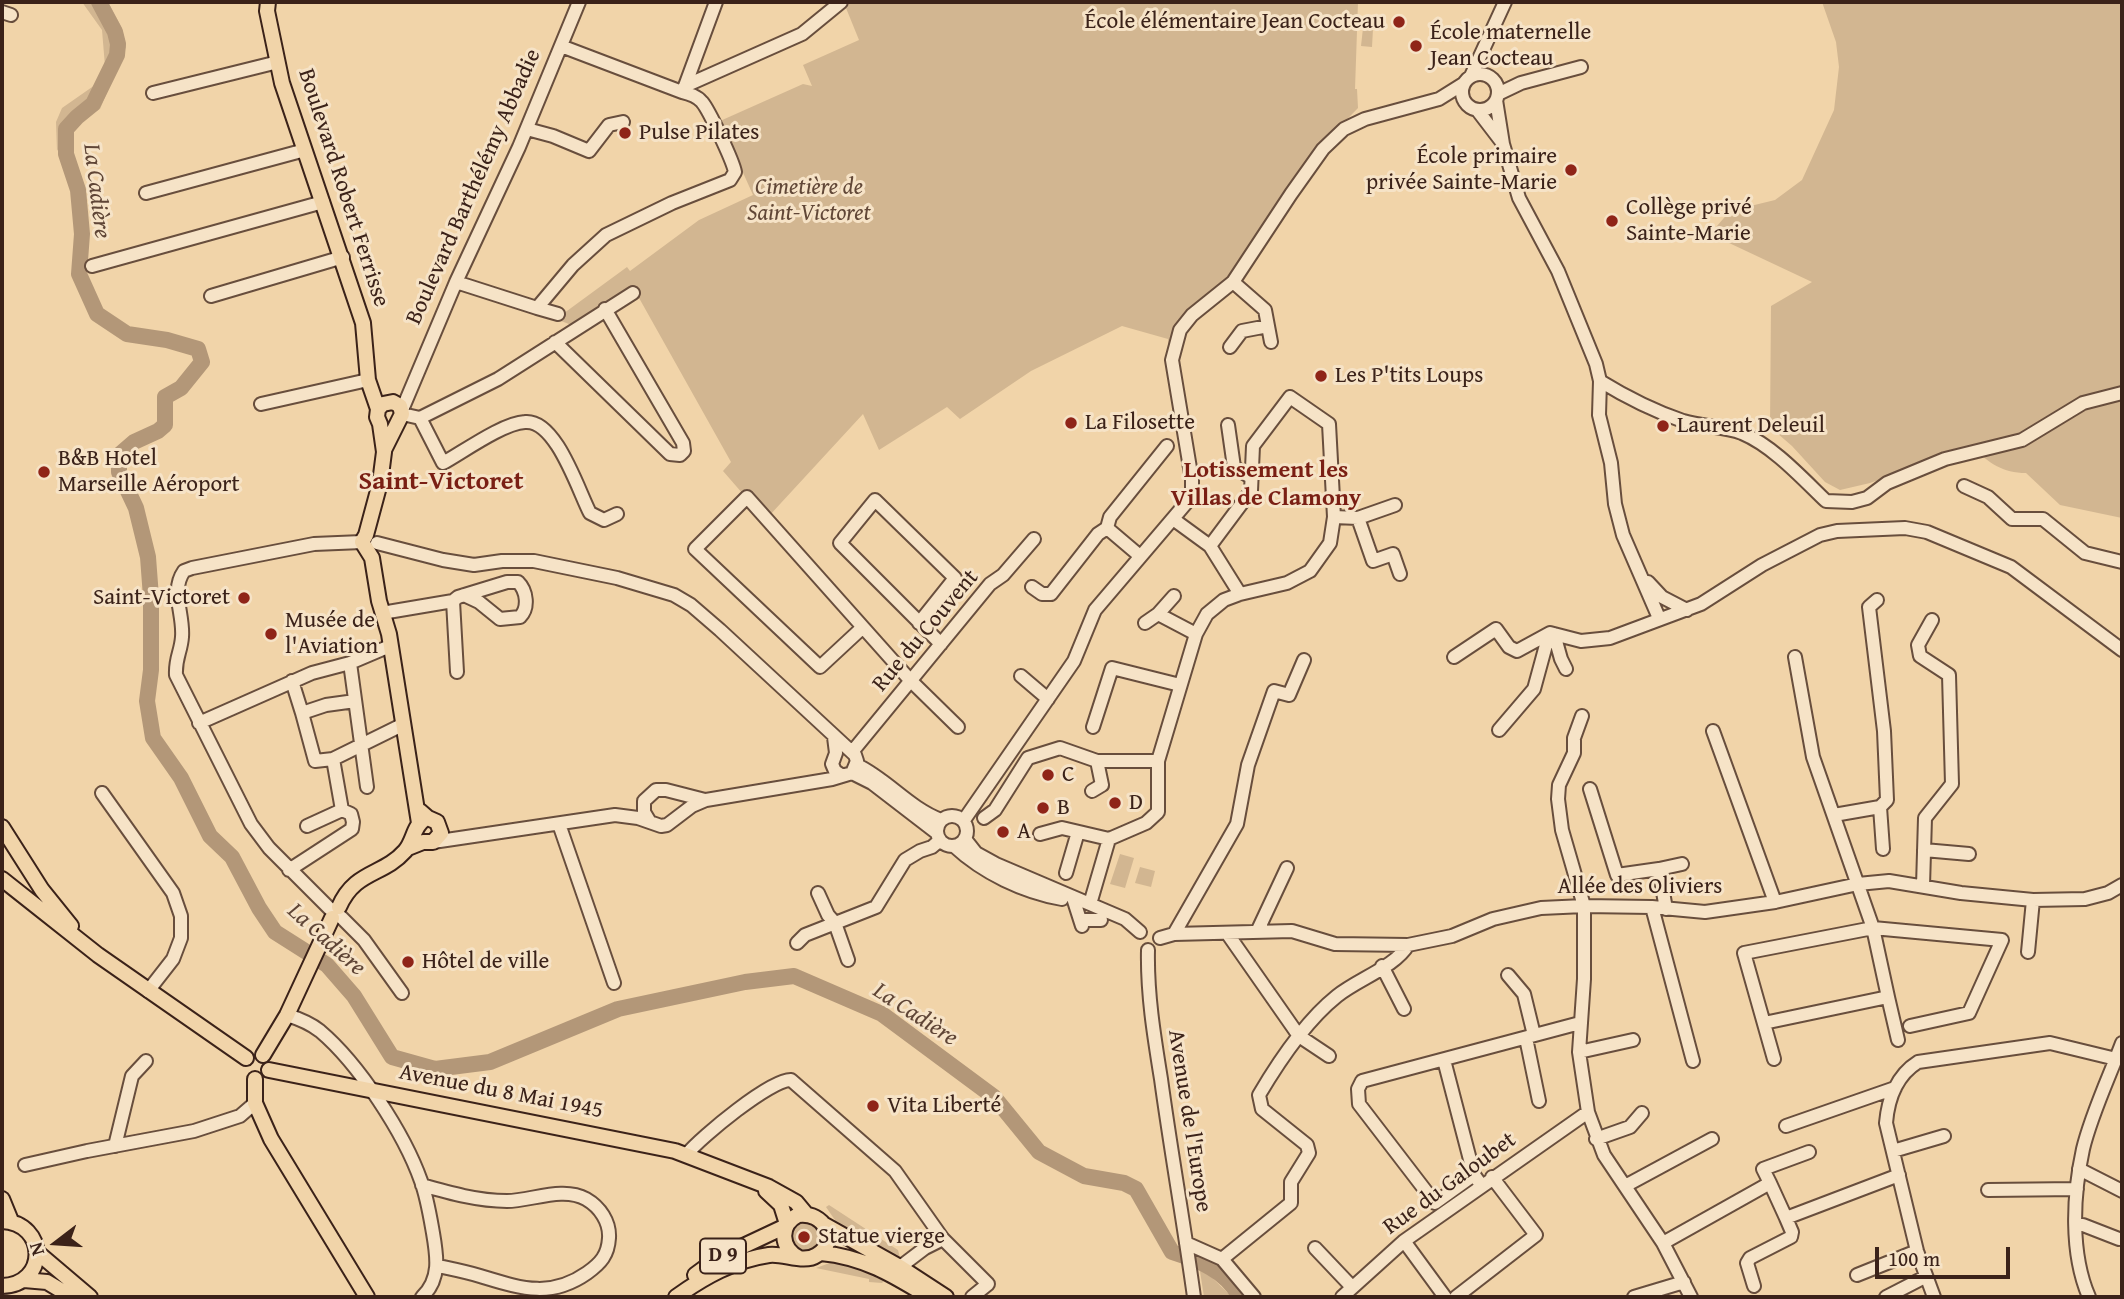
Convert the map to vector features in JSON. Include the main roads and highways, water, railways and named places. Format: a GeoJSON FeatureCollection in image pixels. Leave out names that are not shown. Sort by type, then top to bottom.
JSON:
{"type":"FeatureCollection","features":[{"type":"Feature","properties":{"kind":"main road","name":"Boulevard Robert Ferrisse"},"geometry":{"type":"LineString","coordinates":[[268,2],[282,83],[343,257],[363,323],[370,384],[391,412]]}},
{"type":"Feature","properties":{"kind":"main road","name":"Boulevard Barthélémy Abbadie"},"geometry":{"type":"LineString","coordinates":[[391,412],[370,541],[415,802],[424,831],[437,822],[446,834]]}},
{"type":"Feature","properties":{"kind":"main road"},"geometry":{"type":"LineString","coordinates":[[2,827],[18,856],[59,913],[98,955]]}},
{"type":"Feature","properties":{"kind":"main road"},"geometry":{"type":"LineString","coordinates":[[263,1055],[287,1015],[305,973],[349,887],[396,860],[424,831]]}},
{"type":"Feature","properties":{"kind":"main road"},"geometry":{"type":"LineString","coordinates":[[2,858],[8,855],[18,856]]}},
{"type":"Feature","properties":{"kind":"main road"},"geometry":{"type":"LineString","coordinates":[[4,885],[148,991],[246,1058]]}},
{"type":"Feature","properties":{"kind":"main road"},"geometry":{"type":"LineString","coordinates":[[255,1053],[263,1055],[269,1061],[269,1070],[263,1077],[255,1079],[245,1072],[246,1058],[255,1053]]}},
{"type":"Feature","properties":{"kind":"main road","name":"Avenue du 8 Mai 1945"},"geometry":{"type":"LineString","coordinates":[[269,1070],[626,1140],[687,1154],[721,1168]]}},
{"type":"Feature","properties":{"kind":"main road"},"geometry":{"type":"LineString","coordinates":[[255,1079],[255,1103],[271,1139],[367,1297]]}},
{"type":"Feature","properties":{"kind":"main road"},"geometry":{"type":"LineString","coordinates":[[721,1168],[786,1195],[806,1214]]}},
{"type":"Feature","properties":{"kind":"main road"},"geometry":{"type":"LineString","coordinates":[[721,1168],[771,1195],[781,1205],[786,1225],[783,1237],[785,1245],[788,1251],[799,1258],[808,1259],[821,1253],[838,1255],[880,1268],[929,1297]]}},
{"type":"Feature","properties":{"kind":"main road"},"geometry":{"type":"LineString","coordinates":[[2,1199],[6,1221],[29,1232],[35,1241],[37,1252],[36,1262],[13,1283]]}},
{"type":"Feature","properties":{"kind":"main road"},"geometry":{"type":"LineString","coordinates":[[786,1225],[793,1218],[806,1214],[815,1216],[825,1225],[900,1267],[946,1297]]}},
{"type":"Feature","properties":{"kind":"main road","name":"D 9"},"geometry":{"type":"LineString","coordinates":[[668,1297],[718,1258],[786,1225]]}},
{"type":"Feature","properties":{"kind":"main road"},"geometry":{"type":"LineString","coordinates":[[821,1253],[827,1244],[825,1225]]}},
{"type":"Feature","properties":{"kind":"main road"},"geometry":{"type":"LineString","coordinates":[[37,1252],[90,1297]]}},
{"type":"Feature","properties":{"kind":"main road","name":"D 9"},"geometry":{"type":"LineString","coordinates":[[676,1297],[710,1275],[730,1266],[781,1254],[799,1258]]}},
{"type":"Feature","properties":{"kind":"main road"},"geometry":{"type":"LineString","coordinates":[[13,1283],[47,1282],[72,1297]]}},
{"type":"Feature","properties":{"kind":"waterway","name":"La Cadière"},"geometry":{"type":"LineString","coordinates":[[99,2],[115,32],[117,55],[93,104],[66,129],[66,154],[78,190],[82,234],[79,274],[97,314],[127,334],[167,340],[198,349],[202,362],[181,388],[165,397],[165,425],[134,442],[119,455],[119,472],[136,508],[148,557],[151,670],[147,701],[153,738],[181,778],[210,836],[232,857],[275,932],[327,965],[354,996],[392,1057],[435,1069],[490,1062],[618,1009],[745,982],[794,976],[882,1014],[994,1097],[1039,1152],[1084,1176],[1124,1183],[1136,1189],[1172,1252],[1202,1263],[1219,1273],[1240,1297]]}},
{"type":"Feature","properties":{"kind":"place","name":"École élémentaire Jean Cocteau"},"geometry":{"type":"Point","coordinates":[1399,22]}},
{"type":"Feature","properties":{"kind":"place","name":"École maternelle Jean Cocteau"},"geometry":{"type":"Point","coordinates":[1416,46]}},
{"type":"Feature","properties":{"kind":"place","name":"Pulse Pilates"},"geometry":{"type":"Point","coordinates":[625,133]}},
{"type":"Feature","properties":{"kind":"place","name":"École primaire privée Sainte-Marie"},"geometry":{"type":"Point","coordinates":[1571,170]}},
{"type":"Feature","properties":{"kind":"place","name":"Collège privé Sainte-Marie"},"geometry":{"type":"Point","coordinates":[1612,221]}},
{"type":"Feature","properties":{"kind":"place","name":"Les P'tits Loups"},"geometry":{"type":"Point","coordinates":[1321,376]}},
{"type":"Feature","properties":{"kind":"place","name":"La Filosette"},"geometry":{"type":"Point","coordinates":[1071,423]}},
{"type":"Feature","properties":{"kind":"place","name":"Laurent Deleuil"},"geometry":{"type":"Point","coordinates":[1663,426]}},
{"type":"Feature","properties":{"kind":"place","name":"B&B Hotel Marseille Aéroport"},"geometry":{"type":"Point","coordinates":[44,472]}},
{"type":"Feature","properties":{"kind":"place","name":"Saint-Victoret"},"geometry":{"type":"Point","coordinates":[244,598]}},
{"type":"Feature","properties":{"kind":"place","name":"Musée de l'Aviation"},"geometry":{"type":"Point","coordinates":[271,634]}},
{"type":"Feature","properties":{"kind":"place","name":"C"},"geometry":{"type":"Point","coordinates":[1048,775]}},
{"type":"Feature","properties":{"kind":"place","name":"D"},"geometry":{"type":"Point","coordinates":[1115,803]}},
{"type":"Feature","properties":{"kind":"place","name":"B"},"geometry":{"type":"Point","coordinates":[1043,808]}},
{"type":"Feature","properties":{"kind":"place","name":"A"},"geometry":{"type":"Point","coordinates":[1003,832]}},
{"type":"Feature","properties":{"kind":"place","name":"Hôtel de ville"},"geometry":{"type":"Point","coordinates":[408,962]}},
{"type":"Feature","properties":{"kind":"place","name":"Vita Liberté"},"geometry":{"type":"Point","coordinates":[873,1106]}},
{"type":"Feature","properties":{"kind":"place","name":"Statue vierge"},"geometry":{"type":"Point","coordinates":[804,1237]}},
{"type":"Feature","properties":{"kind":"district","name":"Saint-Victoret"},"geometry":{"type":"Point","coordinates":[441,482]}},
{"type":"Feature","properties":{"kind":"district","name":"Lotissement les Villas de Clamony"},"geometry":{"type":"Point","coordinates":[1266,485]}},
{"type":"Feature","properties":{"kind":"park label","name":"Cimetière de Saint-Victoret"},"geometry":{"type":"Point","coordinates":[809,201]}}]}
